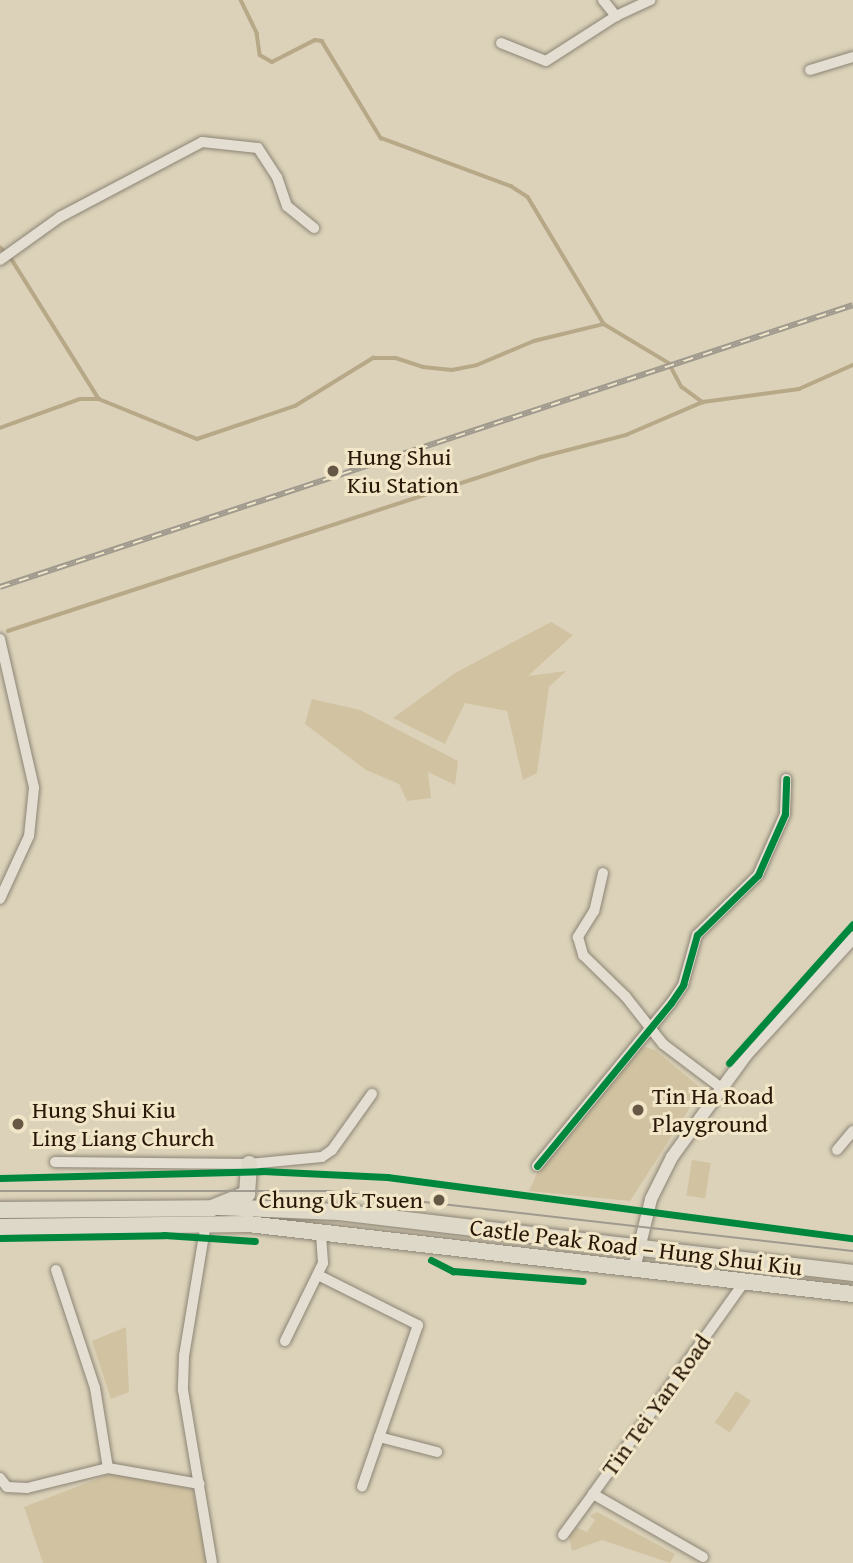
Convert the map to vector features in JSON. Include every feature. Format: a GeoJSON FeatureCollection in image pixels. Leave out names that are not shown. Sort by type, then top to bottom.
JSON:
{"type":"FeatureCollection","features":[{"type":"Feature","properties":{"kind":"main road"},"geometry":{"type":"LineString","coordinates":[[247,1194],[249,1164]]}},
{"type":"Feature","properties":{"kind":"main road"},"geometry":{"type":"LineString","coordinates":[[218,1207],[247,1194]]}},
{"type":"Feature","properties":{"kind":"main road"},"geometry":{"type":"LineString","coordinates":[[247,1194],[263,1209]]}},
{"type":"Feature","properties":{"kind":"main road","name":"Castle Peak Road – Hung Shui Kiu"},"geometry":{"type":"LineString","coordinates":[[0,1210],[218,1207],[319,1211],[853,1273]]}},
{"type":"Feature","properties":{"kind":"main road"},"geometry":{"type":"LineString","coordinates":[[319,1211],[321,1231]]}},
{"type":"Feature","properties":{"kind":"main road","name":"Castle Peak Road – Hung Shui Kiu"},"geometry":{"type":"LineString","coordinates":[[0,1227],[206,1223],[321,1231],[853,1294]]}},
{"type":"Feature","properties":{"kind":"street"},"geometry":{"type":"LineString","coordinates":[[603,0],[616,16]]}},
{"type":"Feature","properties":{"kind":"street"},"geometry":{"type":"LineString","coordinates":[[501,43],[546,61],[616,16],[651,0]]}},
{"type":"Feature","properties":{"kind":"street"},"geometry":{"type":"LineString","coordinates":[[810,70],[853,57]]}},
{"type":"Feature","properties":{"kind":"street"},"geometry":{"type":"LineString","coordinates":[[0,260],[60,217],[202,142],[251,145],[264,153],[287,206],[314,228]]}},
{"type":"Feature","properties":{"kind":"street"},"geometry":{"type":"LineString","coordinates":[[0,639],[34,788],[29,836],[0,899]]}},
{"type":"Feature","properties":{"kind":"street"},"geometry":{"type":"LineString","coordinates":[[537,1167],[652,1027],[683,985],[697,935],[758,874],[785,814],[786,779]]}},
{"type":"Feature","properties":{"kind":"street"},"geometry":{"type":"LineString","coordinates":[[603,873],[594,911],[578,937],[583,955],[652,1027],[663,1044],[720,1087]]}},
{"type":"Feature","properties":{"kind":"street"},"geometry":{"type":"LineString","coordinates":[[634,1269],[661,1176],[720,1087],[853,938]]}},
{"type":"Feature","properties":{"kind":"street"},"geometry":{"type":"LineString","coordinates":[[55,1162],[249,1164],[322,1157],[332,1150],[372,1094]]}},
{"type":"Feature","properties":{"kind":"street"},"geometry":{"type":"LineString","coordinates":[[837,1150],[853,1131]]}},
{"type":"Feature","properties":{"kind":"street"},"geometry":{"type":"LineString","coordinates":[[206,1223],[184,1356],[185,1421],[200,1484],[212,1563]]}},
{"type":"Feature","properties":{"kind":"street"},"geometry":{"type":"LineString","coordinates":[[285,1341],[323,1263],[321,1231]]}},
{"type":"Feature","properties":{"kind":"street"},"geometry":{"type":"LineString","coordinates":[[56,1270],[95,1388],[108,1468]]}},
{"type":"Feature","properties":{"kind":"street"},"geometry":{"type":"LineString","coordinates":[[318,1275],[418,1325],[362,1487]]}},
{"type":"Feature","properties":{"kind":"street","name":"Tin Tei Yan Road"},"geometry":{"type":"LineString","coordinates":[[703,1557],[593,1494],[744,1282]]}},
{"type":"Feature","properties":{"kind":"street"},"geometry":{"type":"LineString","coordinates":[[379,1437],[437,1452]]}},
{"type":"Feature","properties":{"kind":"street"},"geometry":{"type":"LineString","coordinates":[[0,1478],[7,1487],[27,1488],[108,1468],[200,1484]]}},
{"type":"Feature","properties":{"kind":"street"},"geometry":{"type":"LineString","coordinates":[[563,1535],[593,1494]]}},
{"type":"Feature","properties":{"kind":"shaded area"},"geometry":{"type":"Polygon","coordinates":[[[551,622],[573,635],[528,676],[566,671],[549,687],[537,773],[523,780],[507,711],[465,703],[445,744],[393,718],[455,673],[551,622]]]}},
{"type":"Feature","properties":{"kind":"shaded area"},"geometry":{"type":"Polygon","coordinates":[[[312,699],[360,710],[458,761],[455,785],[428,772],[431,798],[407,801],[399,784],[366,770],[305,724],[312,699]]]}},
{"type":"Feature","properties":{"kind":"shaded area","name":"Tin Ha Road Playground"},"geometry":{"type":"Polygon","coordinates":[[[640,1045],[655,1050],[702,1089],[630,1201],[529,1191],[538,1171],[640,1045]]]}},
{"type":"Feature","properties":{"kind":"shaded area"},"geometry":{"type":"Polygon","coordinates":[[[692,1160],[711,1163],[705,1199],[686,1196],[692,1160]]]}},
{"type":"Feature","properties":{"kind":"shaded area"},"geometry":{"type":"Polygon","coordinates":[[[126,1327],[129,1392],[111,1399],[92,1341],[126,1327]]]}},
{"type":"Feature","properties":{"kind":"shaded area"},"geometry":{"type":"Polygon","coordinates":[[[736,1391],[751,1401],[730,1433],[715,1423],[736,1391]]]}},
{"type":"Feature","properties":{"kind":"shaded area"},"geometry":{"type":"Polygon","coordinates":[[[113,1473],[193,1489],[207,1563],[43,1563],[24,1507],[113,1473]]]}},
{"type":"Feature","properties":{"kind":"shaded area"},"geometry":{"type":"Polygon","coordinates":[[[597,1512],[675,1554],[670,1563],[602,1540],[572,1551],[569,1536],[576,1527],[587,1532],[595,1520],[590,1516],[597,1512]]]}},
{"type":"Feature","properties":{"kind":"waterway"},"geometry":{"type":"LineString","coordinates":[[241,0],[257,33],[260,55],[272,62],[315,40],[322,41],[381,138],[511,186],[528,197],[604,324],[669,363],[682,387],[703,402]]}},
{"type":"Feature","properties":{"kind":"waterway"},"geometry":{"type":"LineString","coordinates":[[0,247],[3,250]]}},
{"type":"Feature","properties":{"kind":"waterway"},"geometry":{"type":"LineString","coordinates":[[11,258],[99,399]]}},
{"type":"Feature","properties":{"kind":"waterway"},"geometry":{"type":"LineString","coordinates":[[0,428],[80,399],[99,399],[197,439],[295,406],[373,358],[396,358],[423,367],[452,370],[477,365],[534,341],[604,324]]}},
{"type":"Feature","properties":{"kind":"waterway"},"geometry":{"type":"LineString","coordinates":[[8,631],[541,457],[626,435],[703,402],[799,389],[853,365]]}},
{"type":"Feature","properties":{"kind":"tram line"},"geometry":{"type":"LineString","coordinates":[[0,1191],[328,1191],[853,1251]]}},
{"type":"Feature","properties":{"kind":"railway"},"geometry":{"type":"LineString","coordinates":[[0,587],[853,305]]}},
{"type":"Feature","properties":{"kind":"cycle path"},"geometry":{"type":"LineString","coordinates":[[537,1166],[671,1003],[683,985],[697,935],[758,875],[785,814],[786,779]]}},
{"type":"Feature","properties":{"kind":"cycle path"},"geometry":{"type":"LineString","coordinates":[[729,1063],[853,924]]}},
{"type":"Feature","properties":{"kind":"cycle path"},"geometry":{"type":"LineString","coordinates":[[0,1178],[262,1171],[387,1177],[853,1238]]}},
{"type":"Feature","properties":{"kind":"cycle path"},"geometry":{"type":"LineString","coordinates":[[0,1238],[164,1235],[255,1241]]}},
{"type":"Feature","properties":{"kind":"cycle path"},"geometry":{"type":"LineString","coordinates":[[431,1260],[453,1271],[583,1281]]}},
{"type":"Feature","properties":{"kind":"place","name":"Hung Shui Kiu Station"},"geometry":{"type":"Point","coordinates":[333,471]}},
{"type":"Feature","properties":{"kind":"place","name":"Tin Ha Road Playground"},"geometry":{"type":"Point","coordinates":[638,1110]}},
{"type":"Feature","properties":{"kind":"place","name":"Hung Shui Kiu Ling Liang Church"},"geometry":{"type":"Point","coordinates":[18,1124]}},
{"type":"Feature","properties":{"kind":"place","name":"Chung Uk Tsuen"},"geometry":{"type":"Point","coordinates":[439,1200]}}]}
